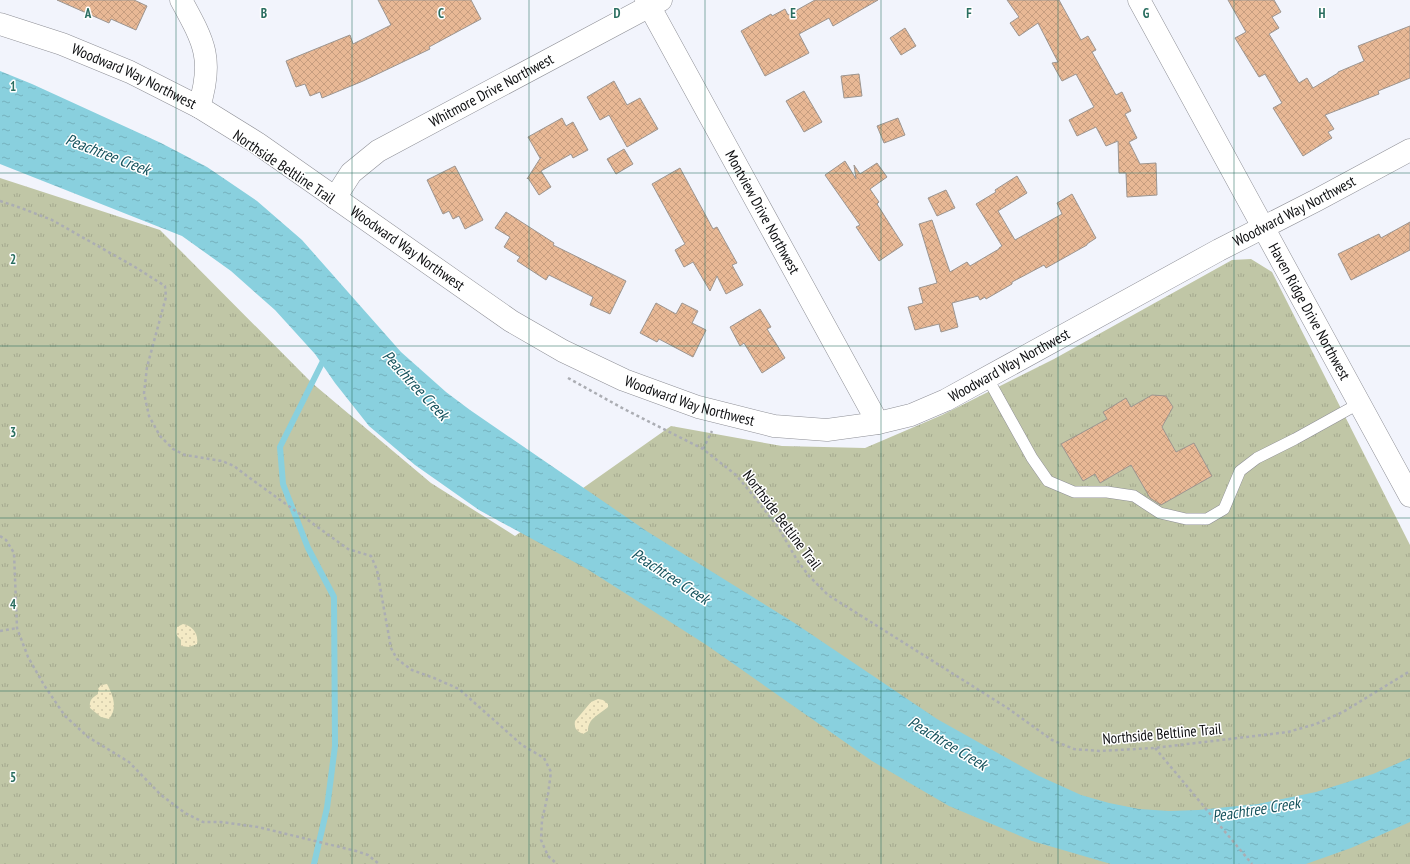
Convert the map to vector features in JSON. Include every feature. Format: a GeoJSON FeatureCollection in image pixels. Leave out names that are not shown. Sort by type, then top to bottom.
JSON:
{"type":"FeatureCollection","features":[{"type":"Feature","properties":{"kind":"street"},"geometry":{"type":"LineString","coordinates":[[181,0],[197,30],[204,49],[207,69],[205,88],[199,107]]}},
{"type":"Feature","properties":{"kind":"street","name":"Haven Ridge Drive Northwest"},"geometry":{"type":"LineString","coordinates":[[1139,0],[1410,496]]}},
{"type":"Feature","properties":{"kind":"street","name":"Whitmore Drive Northwest"},"geometry":{"type":"LineString","coordinates":[[335,198],[351,173],[378,151],[652,2]]}},
{"type":"Feature","properties":{"kind":"street","name":"Montview Drive Northwest"},"geometry":{"type":"LineString","coordinates":[[652,2],[878,424]]}},
{"type":"Feature","properties":{"kind":"street","name":"Woodward Way Northwest"},"geometry":{"type":"LineString","coordinates":[[0,24],[62,44],[130,72],[199,107],[257,143],[511,321],[563,352],[624,380],[698,407],[774,426],[826,430],[878,424],[911,415],[946,400],[1219,250],[1318,200],[1410,150]]}},
{"type":"Feature","properties":{"kind":"lane"},"geometry":{"type":"LineString","coordinates":[[987,377],[1032,458],[1048,481],[1074,492],[1107,492],[1134,496],[1160,512],[1186,519],[1207,519],[1224,509],[1240,471],[1257,458],[1360,403]]}},
{"type":"Feature","properties":{"kind":"path"},"geometry":{"type":"LineString","coordinates":[[0,201],[52,220],[135,267],[165,286],[166,297],[147,367],[144,392],[149,416],[160,436],[173,449],[185,455],[222,461],[234,466],[348,549],[371,556],[377,570],[391,648],[397,659],[412,670],[434,678],[459,690],[522,745],[544,758],[551,772],[542,820],[541,840],[548,856],[557,864]]}},
{"type":"Feature","properties":{"kind":"path","name":"Northside Beltline Trail"},"geometry":{"type":"LineString","coordinates":[[566,377],[624,409],[703,449],[736,475],[778,527],[797,560],[809,576],[828,595],[1009,709],[1052,740],[1074,749],[1099,751],[1154,748],[1288,732],[1316,724],[1343,712],[1410,671]]}},
{"type":"Feature","properties":{"kind":"path"},"geometry":{"type":"LineString","coordinates":[[0,536],[6,540],[14,553],[17,628],[28,657],[44,685],[65,716],[88,737],[129,762],[162,795],[185,813],[203,822],[221,822],[258,827],[356,851],[368,855],[379,864]]}},
{"type":"Feature","properties":{"kind":"path"},"geometry":{"type":"LineString","coordinates":[[0,631],[17,628]]}},
{"type":"Feature","properties":{"kind":"path"},"geometry":{"type":"LineString","coordinates":[[1154,748],[1252,864]]}},
{"type":"Feature","properties":{"kind":"green space"},"geometry":{"type":"Polygon","coordinates":[[[0,178],[160,230],[312,383],[431,483],[515,536],[671,426],[782,446],[865,448],[942,415],[1054,359],[1232,260],[1251,259],[1272,272],[1410,545],[1410,864],[0,864],[0,178]]]}},
{"type":"Feature","properties":{"kind":"sand"},"geometry":{"type":"Polygon","coordinates":[[[183,624],[192,628],[196,633],[197,644],[189,647],[181,646],[181,640],[177,636],[176,631],[177,627],[183,624]]]}},
{"type":"Feature","properties":{"kind":"sand"},"geometry":{"type":"Polygon","coordinates":[[[107,684],[114,702],[112,715],[109,719],[101,717],[90,708],[91,700],[98,694],[98,689],[101,685],[107,684]]]}},
{"type":"Feature","properties":{"kind":"sand"},"geometry":{"type":"Polygon","coordinates":[[[598,699],[603,700],[608,704],[608,707],[592,720],[588,727],[588,731],[583,734],[579,732],[576,729],[575,721],[591,702],[598,699]]]}},
{"type":"Feature","properties":{"kind":"water","name":"Peachtree Creek"},"geometry":{"type":"Polygon","coordinates":[[[0,71],[161,143],[207,167],[257,201],[302,240],[401,352],[446,392],[470,410],[648,532],[796,624],[937,719],[1037,775],[1081,795],[1109,803],[1139,809],[1169,811],[1198,810],[1258,804],[1316,792],[1373,774],[1410,758],[1410,822],[1351,848],[1306,864],[1111,864],[1032,841],[949,806],[872,761],[705,644],[587,569],[479,510],[415,465],[369,426],[335,383],[315,354],[275,310],[231,271],[182,236],[0,164],[0,71]]]}},
{"type":"Feature","properties":{"kind":"building"},"geometry":{"type":"Polygon","coordinates":[[[57,0],[134,0],[147,6],[136,30],[111,19],[109,23],[57,0]]]}},
{"type":"Feature","properties":{"kind":"building"},"geometry":{"type":"Polygon","coordinates":[[[378,0],[471,0],[481,19],[429,47],[430,49],[363,81],[322,98],[320,92],[310,96],[305,84],[296,87],[286,61],[350,35],[353,44],[391,25],[378,0]]]}},
{"type":"Feature","properties":{"kind":"building"},"geometry":{"type":"Polygon","coordinates":[[[815,0],[878,0],[833,26],[829,18],[799,34],[809,53],[765,76],[741,31],[771,14],[772,16],[785,9],[788,15],[815,0]]]}},
{"type":"Feature","properties":{"kind":"building"},"geometry":{"type":"Polygon","coordinates":[[[1007,0],[1059,0],[1081,40],[1088,36],[1096,50],[1092,52],[1116,95],[1122,92],[1131,111],[1125,114],[1137,138],[1129,142],[1140,164],[1156,163],[1157,195],[1127,197],[1126,173],[1119,173],[1118,141],[1106,146],[1096,127],[1077,136],[1069,120],[1094,107],[1076,74],[1062,81],[1052,63],[1058,62],[1038,23],[1019,36],[1010,23],[1019,17],[1007,0]]]}},
{"type":"Feature","properties":{"kind":"building"},"geometry":{"type":"Polygon","coordinates":[[[1228,0],[1274,0],[1281,12],[1272,17],[1279,28],[1269,34],[1299,83],[1307,78],[1313,88],[1338,72],[1364,61],[1358,46],[1410,26],[1410,78],[1378,91],[1379,94],[1325,115],[1334,129],[1328,132],[1332,138],[1303,156],[1273,108],[1282,103],[1265,74],[1259,77],[1235,38],[1246,32],[1228,0]]]}},
{"type":"Feature","properties":{"kind":"building"},"geometry":{"type":"Polygon","coordinates":[[[905,28],[916,46],[901,55],[890,38],[905,28]]]}},
{"type":"Feature","properties":{"kind":"building"},"geometry":{"type":"Polygon","coordinates":[[[859,74],[862,96],[844,98],[841,76],[859,74]]]}},
{"type":"Feature","properties":{"kind":"building"},"geometry":{"type":"Polygon","coordinates":[[[614,81],[627,105],[640,98],[658,129],[627,147],[609,115],[600,120],[587,97],[614,81]]]}},
{"type":"Feature","properties":{"kind":"building"},"geometry":{"type":"Polygon","coordinates":[[[804,91],[822,122],[804,132],[786,101],[804,91]]]}},
{"type":"Feature","properties":{"kind":"building"},"geometry":{"type":"Polygon","coordinates":[[[562,118],[566,126],[573,122],[588,150],[573,158],[571,154],[541,171],[551,187],[539,195],[528,178],[527,179],[541,157],[540,158],[528,137],[562,118]]]}},
{"type":"Feature","properties":{"kind":"building"},"geometry":{"type":"Polygon","coordinates":[[[898,118],[905,135],[884,143],[877,126],[898,118]]]}},
{"type":"Feature","properties":{"kind":"building"},"geometry":{"type":"Polygon","coordinates":[[[624,149],[633,164],[616,174],[607,159],[624,149]]]}},
{"type":"Feature","properties":{"kind":"building"},"geometry":{"type":"Polygon","coordinates":[[[845,161],[856,179],[854,165],[860,174],[877,163],[887,177],[870,189],[879,202],[877,204],[903,245],[879,261],[856,227],[860,225],[825,175],[845,161]]]}},
{"type":"Feature","properties":{"kind":"building"},"geometry":{"type":"Polygon","coordinates":[[[455,166],[483,220],[465,229],[459,216],[453,219],[449,211],[443,214],[427,180],[455,166]]]}},
{"type":"Feature","properties":{"kind":"building"},"geometry":{"type":"Polygon","coordinates":[[[680,168],[713,229],[717,227],[737,263],[732,265],[743,285],[726,294],[717,276],[710,291],[693,262],[684,267],[675,250],[685,244],[652,184],[680,168]]]}},
{"type":"Feature","properties":{"kind":"building"},"geometry":{"type":"Polygon","coordinates":[[[1017,176],[1027,193],[998,211],[1015,240],[1062,214],[1057,203],[1072,194],[1096,238],[1087,245],[1046,268],[1044,265],[1012,282],[1012,284],[986,299],[985,297],[980,300],[978,296],[952,303],[958,327],[941,332],[939,324],[915,330],[908,307],[923,303],[919,288],[937,283],[919,224],[932,220],[950,272],[967,262],[970,266],[1002,246],[976,204],[996,192],[995,190],[1017,176]]]}},
{"type":"Feature","properties":{"kind":"building"},"geometry":{"type":"Polygon","coordinates":[[[946,190],[955,208],[937,216],[928,198],[946,190]]]}},
{"type":"Feature","properties":{"kind":"building"},"geometry":{"type":"Polygon","coordinates":[[[506,212],[554,243],[553,245],[626,281],[610,314],[590,305],[593,297],[549,275],[546,280],[517,261],[520,257],[504,247],[510,237],[495,228],[506,212]]]}},
{"type":"Feature","properties":{"kind":"building"},"geometry":{"type":"Polygon","coordinates":[[[1410,222],[1410,250],[1351,280],[1338,254],[1379,234],[1381,238],[1410,222]]]}},
{"type":"Feature","properties":{"kind":"building"},"geometry":{"type":"Polygon","coordinates":[[[656,303],[676,314],[682,303],[698,311],[692,323],[706,330],[693,357],[659,339],[657,342],[640,333],[656,303]]]}},
{"type":"Feature","properties":{"kind":"building"},"geometry":{"type":"Polygon","coordinates":[[[760,309],[771,327],[767,329],[785,358],[762,373],[744,343],[740,346],[730,327],[760,309]]]}},
{"type":"Feature","properties":{"kind":"building"},"geometry":{"type":"Polygon","coordinates":[[[1152,395],[1166,396],[1173,407],[1162,427],[1176,452],[1194,443],[1212,476],[1161,505],[1150,498],[1131,465],[1100,483],[1095,474],[1083,481],[1061,444],[1107,419],[1103,412],[1126,398],[1131,407],[1152,395]]]}},
{"type":"Feature","properties":{"kind":"waterway"},"geometry":{"type":"LineString","coordinates":[[314,864],[327,808],[335,746],[334,597],[308,548],[283,484],[280,447],[325,357]]}}]}
